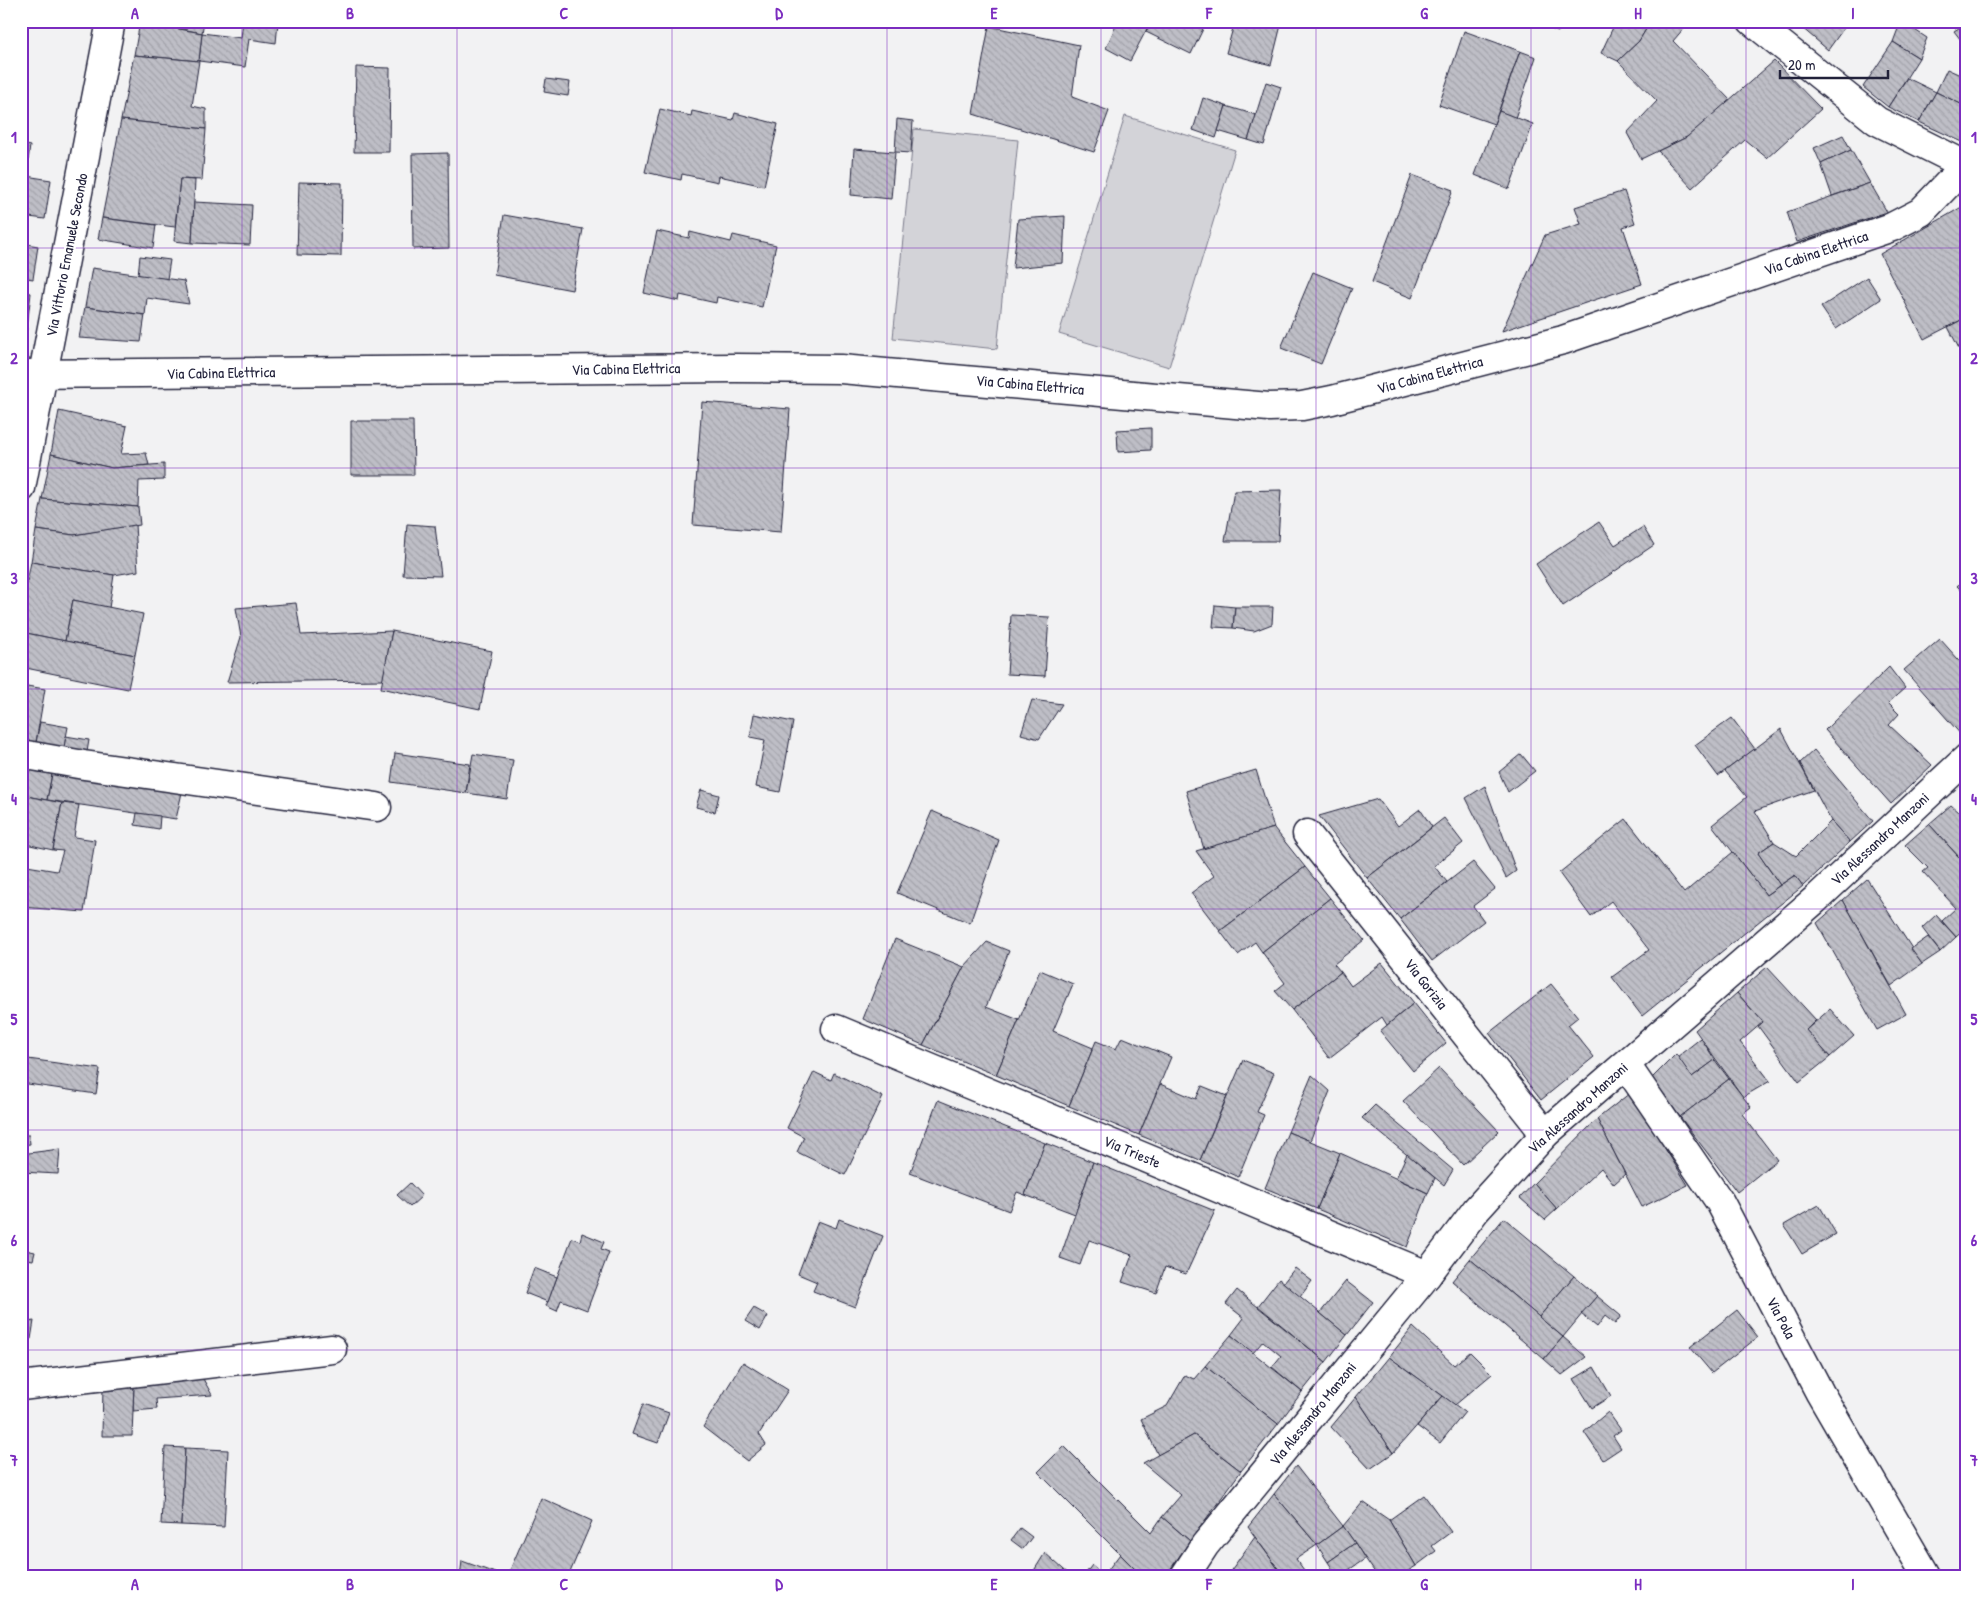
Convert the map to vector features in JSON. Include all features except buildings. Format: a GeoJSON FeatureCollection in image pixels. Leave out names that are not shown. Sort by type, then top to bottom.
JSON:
{"type":"FeatureCollection","features":[{"type":"Feature","properties":{"kind":"street","name":"Via Vittorio Emanuele Secondo"},"geometry":{"type":"LineString","coordinates":[[21,488],[32,374],[111,21]]}},
{"type":"Feature","properties":{"kind":"street"},"geometry":{"type":"LineString","coordinates":[[1752,21],[1877,120],[1966,166]]}},
{"type":"Feature","properties":{"kind":"street","name":"Via Cabina Elettrica"},"geometry":{"type":"LineString","coordinates":[[32,374],[734,368],[841,369],[1269,407],[1302,406],[1332,400],[1563,340],[1892,227],[1921,212],[1966,166]]}},
{"type":"Feature","properties":{"kind":"street"},"geometry":{"type":"LineString","coordinates":[[21,754],[84,765],[377,806]]}},
{"type":"Feature","properties":{"kind":"street","name":"Via Alessandro Manzoni"},"geometry":{"type":"LineString","coordinates":[[1184,1577],[1212,1537],[1427,1275],[1476,1210],[1545,1134],[1816,899],[1967,758]]}},
{"type":"Feature","properties":{"kind":"street","name":"Via Gorizia"},"geometry":{"type":"LineString","coordinates":[[1307,834],[1545,1134]]}},
{"type":"Feature","properties":{"kind":"street","name":"Via Trieste"},"geometry":{"type":"LineString","coordinates":[[836,1029],[1427,1275]]}},
{"type":"Feature","properties":{"kind":"street","name":"Via Pola"},"geometry":{"type":"LineString","coordinates":[[1626,1065],[1720,1202],[1820,1394],[1927,1577]]}},
{"type":"Feature","properties":{"kind":"street"},"geometry":{"type":"LineString","coordinates":[[21,1386],[332,1349]]}},
{"type":"Feature","properties":{"kind":"shaded area"},"geometry":{"type":"Polygon","coordinates":[[[1125,116],[1235,150],[1169,367],[1059,334],[1125,116]]]}},
{"type":"Feature","properties":{"kind":"shaded area"},"geometry":{"type":"Polygon","coordinates":[[[914,129],[1018,140],[997,349],[893,338],[914,129]]]}}]}
